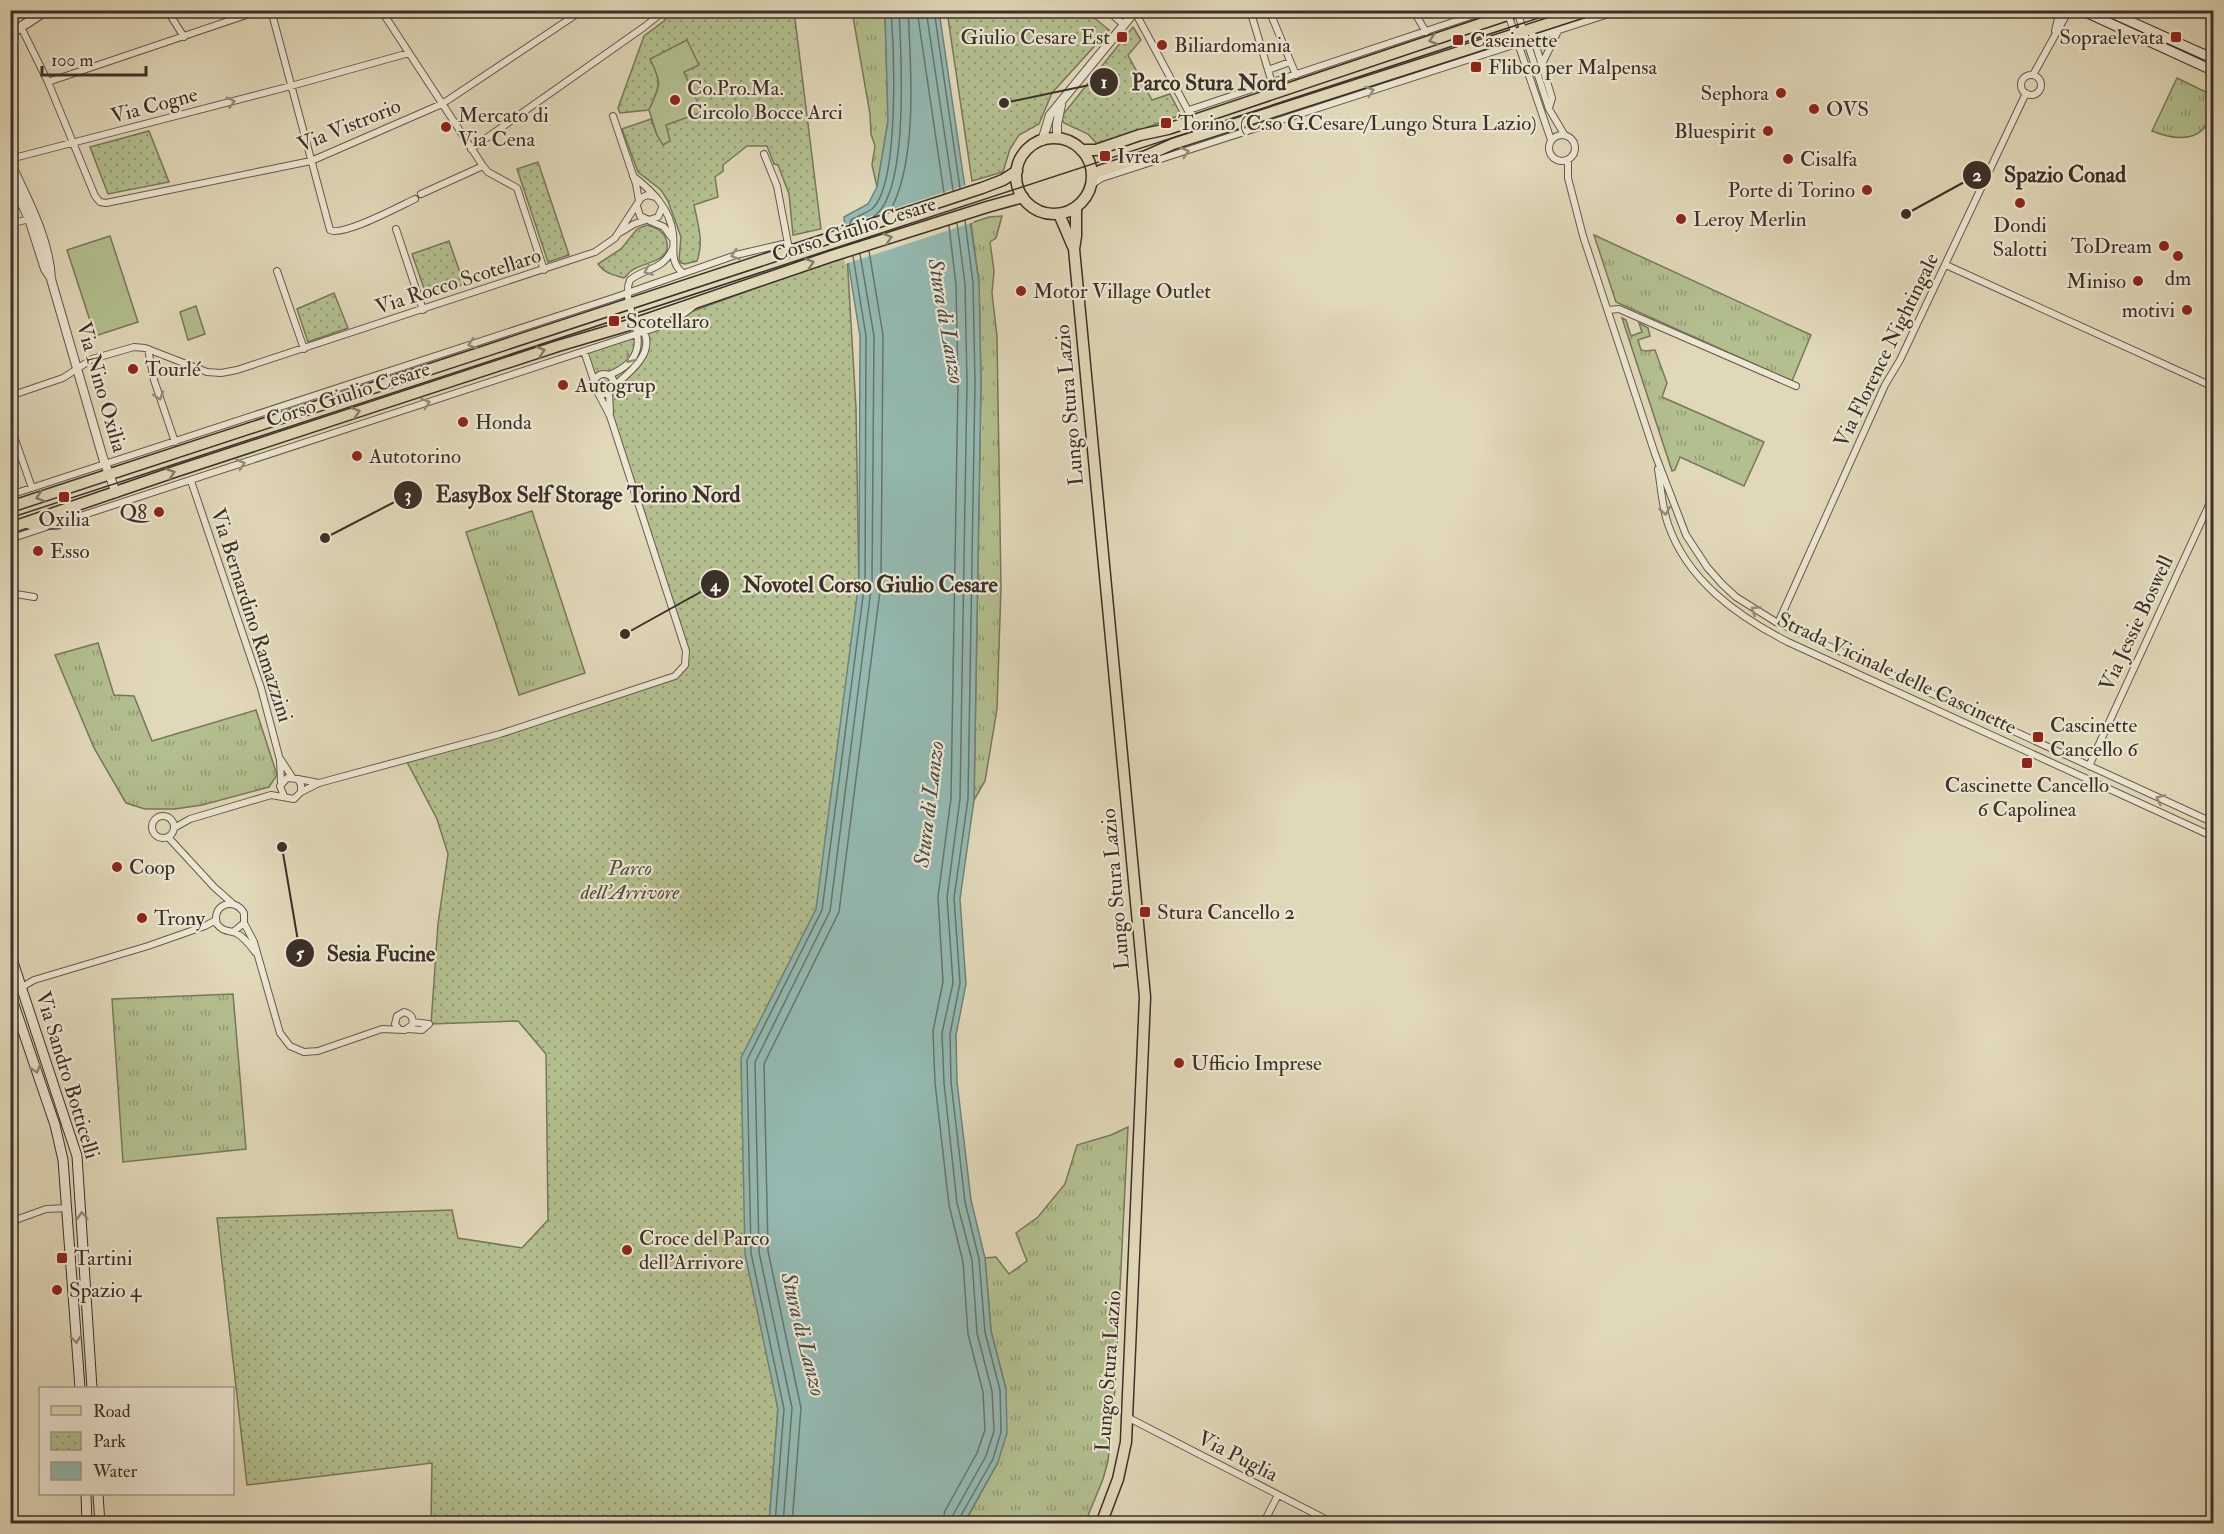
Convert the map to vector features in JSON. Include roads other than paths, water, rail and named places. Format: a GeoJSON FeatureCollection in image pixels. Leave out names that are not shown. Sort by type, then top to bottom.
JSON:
{"type":"FeatureCollection","features":[{"type":"Feature","properties":{"kind":"main road"},"geometry":{"type":"LineString","coordinates":[[10,18],[23,10]]}},
{"type":"Feature","properties":{"kind":"main road"},"geometry":{"type":"LineString","coordinates":[[10,34],[47,10]]}},
{"type":"Feature","properties":{"kind":"main road"},"geometry":{"type":"LineString","coordinates":[[1091,182],[1089,161],[1081,150],[1074,144],[1057,139],[1042,141],[1025,152],[1017,171],[1017,184],[1023,197],[1039,211],[1059,214],[1076,207],[1088,194],[1095,173],[1102,170],[1146,156],[1173,144],[1524,37],[1590,10]]}},
{"type":"Feature","properties":{"kind":"main road"},"geometry":{"type":"LineString","coordinates":[[2080,10],[2214,71]]}},
{"type":"Feature","properties":{"kind":"main road"},"geometry":{"type":"LineString","coordinates":[[2105,10],[2214,59]]}},
{"type":"Feature","properties":{"kind":"main road"},"geometry":{"type":"LineString","coordinates":[[1081,150],[1096,150],[1140,135],[1168,129],[1191,115],[1514,12]]}},
{"type":"Feature","properties":{"kind":"main road","name":"Corso Giulio Cesare"},"geometry":{"type":"LineString","coordinates":[[10,507],[107,470],[214,441],[628,298],[792,249],[982,188],[1003,180],[1017,171]]}},
{"type":"Feature","properties":{"kind":"main road","name":"Corso Giulio Cesare"},"geometry":{"type":"LineString","coordinates":[[10,528],[118,498],[558,346],[639,330],[699,300],[1023,197]]}},
{"type":"Feature","properties":{"kind":"main road","name":"Lungo Stura Lazio"},"geometry":{"type":"LineString","coordinates":[[1076,207],[1074,249],[1145,997],[1125,1446],[1118,1479],[1101,1524]]}},
{"type":"Feature","properties":{"kind":"main road","name":"Lungo Stura Lazio"},"geometry":{"type":"LineString","coordinates":[[1059,214],[1074,249]]}},
{"type":"Feature","properties":{"kind":"main road"},"geometry":{"type":"LineString","coordinates":[[24,524],[58,523]]}},
{"type":"Feature","properties":{"kind":"main road","name":"Via Sandro Botticelli"},"geometry":{"type":"LineString","coordinates":[[10,953],[77,1156],[92,1387]]}},
{"type":"Feature","properties":{"kind":"main road","name":"Via Sandro Botticelli"},"geometry":{"type":"LineString","coordinates":[[11,993],[59,1140],[64,1168],[80,1387]]}},
{"type":"Feature","properties":{"kind":"main road"},"geometry":{"type":"LineString","coordinates":[[86,1495],[87,1524]]}},
{"type":"Feature","properties":{"kind":"main road"},"geometry":{"type":"LineString","coordinates":[[98,1495],[100,1524]]}},
{"type":"Feature","properties":{"kind":"street"},"geometry":{"type":"LineString","coordinates":[[167,10],[184,37]]}},
{"type":"Feature","properties":{"kind":"street"},"geometry":{"type":"LineString","coordinates":[[48,82],[261,10]]}},
{"type":"Feature","properties":{"kind":"street"},"geometry":{"type":"LineString","coordinates":[[271,10],[311,161],[330,229],[333,232],[370,220],[483,166]]}},
{"type":"Feature","properties":{"kind":"street"},"geometry":{"type":"LineString","coordinates":[[381,10],[483,166],[488,172],[517,188],[544,270]]}},
{"type":"Feature","properties":{"kind":"street"},"geometry":{"type":"LineString","coordinates":[[386,18],[398,10]]}},
{"type":"Feature","properties":{"kind":"street","name":"Via Vistrorio"},"geometry":{"type":"LineString","coordinates":[[73,144],[95,196],[100,202],[311,161],[442,104],[583,10]]}},
{"type":"Feature","properties":{"kind":"street"},"geometry":{"type":"LineString","coordinates":[[471,148],[644,27],[659,15],[661,10]]}},
{"type":"Feature","properties":{"kind":"street"},"geometry":{"type":"LineString","coordinates":[[1107,10],[1124,25]]}},
{"type":"Feature","properties":{"kind":"street"},"geometry":{"type":"LineString","coordinates":[[1250,10],[1272,83]]}},
{"type":"Feature","properties":{"kind":"street"},"geometry":{"type":"LineString","coordinates":[[1269,10],[1296,75]]}},
{"type":"Feature","properties":{"kind":"street"},"geometry":{"type":"LineString","coordinates":[[1413,10],[1426,32]]}},
{"type":"Feature","properties":{"kind":"street"},"geometry":{"type":"LineString","coordinates":[[1042,141],[1050,115],[1135,11],[1191,115],[1296,75],[1343,65],[1489,10]]}},
{"type":"Feature","properties":{"kind":"street"},"geometry":{"type":"LineString","coordinates":[[1524,37],[1558,32],[1621,10]]}},
{"type":"Feature","properties":{"kind":"street"},"geometry":{"type":"LineString","coordinates":[[2054,34],[2060,10]]}},
{"type":"Feature","properties":{"kind":"street"},"geometry":{"type":"LineString","coordinates":[[2034,75],[2054,34],[2069,10]]}},
{"type":"Feature","properties":{"kind":"street"},"geometry":{"type":"LineString","coordinates":[[1514,12],[1549,109],[1564,134],[1572,138],[1576,146],[1574,154],[1568,160],[1558,161]]}},
{"type":"Feature","properties":{"kind":"street"},"geometry":{"type":"LineString","coordinates":[[21,27],[48,82],[73,144]]}},
{"type":"Feature","properties":{"kind":"street"},"geometry":{"type":"LineString","coordinates":[[1542,64],[1558,32]]}},
{"type":"Feature","properties":{"kind":"street"},"geometry":{"type":"LineString","coordinates":[[1524,37],[1542,64],[1552,98],[1549,109]]}},
{"type":"Feature","properties":{"kind":"street"},"geometry":{"type":"LineString","coordinates":[[1524,37],[1551,140],[1549,152],[1558,161],[1568,178]]}},
{"type":"Feature","properties":{"kind":"street","name":"Via Cogne"},"geometry":{"type":"LineString","coordinates":[[10,160],[409,53]]}},
{"type":"Feature","properties":{"kind":"street"},"geometry":{"type":"LineString","coordinates":[[1268,70],[1290,62]]}},
{"type":"Feature","properties":{"kind":"street"},"geometry":{"type":"LineString","coordinates":[[2034,75],[2040,79],[2041,88],[2035,94],[2026,93],[2022,88],[2022,82],[2026,76],[2034,75]]}},
{"type":"Feature","properties":{"kind":"street","name":"Via Florence Nightingale"},"geometry":{"type":"LineString","coordinates":[[1778,623],[1885,385],[1900,360],[1946,265],[2026,93]]}},
{"type":"Feature","properties":{"kind":"street"},"geometry":{"type":"LineString","coordinates":[[1057,139],[1058,115],[1063,99]]}},
{"type":"Feature","properties":{"kind":"street"},"geometry":{"type":"LineString","coordinates":[[610,416],[609,393],[641,360],[646,343],[628,298],[630,280],[661,264],[670,255],[673,245],[664,227],[639,214],[633,176],[613,116]]}},
{"type":"Feature","properties":{"kind":"street"},"geometry":{"type":"LineString","coordinates":[[1551,140],[1564,134]]}},
{"type":"Feature","properties":{"kind":"street","name":"Corso Giulio Cesare"},"geometry":{"type":"LineString","coordinates":[[764,154],[778,190],[792,249]]}},
{"type":"Feature","properties":{"kind":"street","name":"Via Nino Oxilia"},"geometry":{"type":"LineString","coordinates":[[10,160],[51,267],[51,279],[107,470],[118,498]]}},
{"type":"Feature","properties":{"kind":"street"},"geometry":{"type":"LineString","coordinates":[[1568,160],[1568,178]]}},
{"type":"Feature","properties":{"kind":"street"},"geometry":{"type":"LineString","coordinates":[[633,176],[652,191],[661,202],[669,221],[675,264],[683,273]]}},
{"type":"Feature","properties":{"kind":"street","name":"Via Nino Oxilia"},"geometry":{"type":"LineString","coordinates":[[10,178],[32,218]]}},
{"type":"Feature","properties":{"kind":"street","name":"Strada Vicinale delle Cascinette"},"geometry":{"type":"LineString","coordinates":[[1568,178],[1581,228],[1655,454],[1686,535],[1715,576],[1736,597],[1778,623],[2214,823]]}},
{"type":"Feature","properties":{"kind":"street"},"geometry":{"type":"LineString","coordinates":[[638,202],[647,195],[656,197]]}},
{"type":"Feature","properties":{"kind":"street","name":"Via Rocco Scotellaro"},"geometry":{"type":"LineString","coordinates":[[618,234],[638,202]]}},
{"type":"Feature","properties":{"kind":"street"},"geometry":{"type":"LineString","coordinates":[[648,220],[658,217],[662,208]]}},
{"type":"Feature","properties":{"kind":"street"},"geometry":{"type":"LineString","coordinates":[[10,224],[32,218]]}},
{"type":"Feature","properties":{"kind":"street","name":"Via Rocco Scotellaro"},"geometry":{"type":"LineString","coordinates":[[10,396],[61,379],[92,359],[126,348],[148,349],[200,369],[220,373],[237,370],[595,252],[631,225],[648,220]]}},
{"type":"Feature","properties":{"kind":"street"},"geometry":{"type":"LineString","coordinates":[[396,229],[423,310]]}},
{"type":"Feature","properties":{"kind":"street","name":"Corso Giulio Cesare"},"geometry":{"type":"LineString","coordinates":[[10,495],[107,470],[189,437],[628,298],[683,273],[741,253],[783,244],[792,249]]}},
{"type":"Feature","properties":{"kind":"street"},"geometry":{"type":"LineString","coordinates":[[1946,265],[2214,387]]}},
{"type":"Feature","properties":{"kind":"street"},"geometry":{"type":"LineString","coordinates":[[277,271],[304,349]]}},
{"type":"Feature","properties":{"kind":"street"},"geometry":{"type":"LineString","coordinates":[[1608,310],[1619,309],[1796,386]]}},
{"type":"Feature","properties":{"kind":"street"},"geometry":{"type":"LineString","coordinates":[[594,381],[601,374],[609,375],[618,371],[633,355],[638,344],[639,330]]}},
{"type":"Feature","properties":{"kind":"street","name":"Corso Giulio Cesare"},"geometry":{"type":"LineString","coordinates":[[10,539],[58,523],[118,498],[190,481],[584,351],[639,330]]}},
{"type":"Feature","properties":{"kind":"street"},"geometry":{"type":"LineString","coordinates":[[148,349],[154,380],[175,442]]}},
{"type":"Feature","properties":{"kind":"street"},"geometry":{"type":"LineString","coordinates":[[190,819],[171,819],[159,816],[152,826],[153,832],[157,837],[168,837],[174,828],[190,819],[271,795],[294,799],[301,792],[319,783],[500,734],[675,676],[685,665],[686,651],[610,416],[597,391],[584,351]]}},
{"type":"Feature","properties":{"kind":"street"},"geometry":{"type":"LineString","coordinates":[[609,375],[614,381],[614,386]]}},
{"type":"Feature","properties":{"kind":"street"},"geometry":{"type":"LineString","coordinates":[[597,391],[604,394],[609,393]]}},
{"type":"Feature","properties":{"kind":"street"},"geometry":{"type":"LineString","coordinates":[[10,425],[32,488]]}},
{"type":"Feature","properties":{"kind":"street","name":"Corso Giulio Cesare"},"geometry":{"type":"LineString","coordinates":[[189,437],[214,441]]}},
{"type":"Feature","properties":{"kind":"street","name":"Strada Vicinale delle Cascinette"},"geometry":{"type":"LineString","coordinates":[[1655,454],[1667,522],[1674,540],[1698,575],[1723,601],[1751,622],[1788,642],[2214,837]]}},
{"type":"Feature","properties":{"kind":"street","name":"Via Bernardino Ramazzini"},"geometry":{"type":"LineString","coordinates":[[190,481],[261,688],[280,760],[280,784]]}},
{"type":"Feature","properties":{"kind":"street","name":"Via Jessie Boswell"},"geometry":{"type":"LineString","coordinates":[[2089,766],[2214,494]]}},
{"type":"Feature","properties":{"kind":"street"},"geometry":{"type":"LineString","coordinates":[[10,593],[34,597]]}},
{"type":"Feature","properties":{"kind":"street"},"geometry":{"type":"LineString","coordinates":[[2016,747],[2021,735]]}},
{"type":"Feature","properties":{"kind":"street","name":"Via Bernardino Ramazzini"},"geometry":{"type":"LineString","coordinates":[[280,760],[295,778]]}},
{"type":"Feature","properties":{"kind":"street"},"geometry":{"type":"LineString","coordinates":[[271,795],[286,778],[319,783]]}},
{"type":"Feature","properties":{"kind":"street"},"geometry":{"type":"LineString","coordinates":[[295,778],[301,785],[301,792]]}},
{"type":"Feature","properties":{"kind":"street"},"geometry":{"type":"LineString","coordinates":[[280,784],[284,796]]}},
{"type":"Feature","properties":{"kind":"street"},"geometry":{"type":"LineString","coordinates":[[171,819],[174,828]]}},
{"type":"Feature","properties":{"kind":"street"},"geometry":{"type":"LineString","coordinates":[[168,837],[216,890],[243,910],[244,923],[254,942],[280,1033],[290,1046],[304,1052],[318,1051],[382,1029],[422,1030],[429,1024],[413,1022]]}},
{"type":"Feature","properties":{"kind":"street"},"geometry":{"type":"LineString","coordinates":[[216,890],[221,906]]}},
{"type":"Feature","properties":{"kind":"street"},"geometry":{"type":"LineString","coordinates":[[220,928],[216,920],[216,913],[221,906],[232,903]]}},
{"type":"Feature","properties":{"kind":"street"},"geometry":{"type":"LineString","coordinates":[[11,993],[34,980],[95,963],[205,926],[216,920]]}},
{"type":"Feature","properties":{"kind":"street"},"geometry":{"type":"LineString","coordinates":[[233,932],[244,923]]}},
{"type":"Feature","properties":{"kind":"street"},"geometry":{"type":"LineString","coordinates":[[205,926],[233,932],[243,938],[257,955]]}},
{"type":"Feature","properties":{"kind":"street"},"geometry":{"type":"LineString","coordinates":[[382,1029],[399,1014],[407,1013],[412,1016],[413,1022],[408,1029]]}},
{"type":"Feature","properties":{"kind":"street"},"geometry":{"type":"LineString","coordinates":[[395,1018],[395,1024],[399,1029]]}},
{"type":"Feature","properties":{"kind":"street"},"geometry":{"type":"LineString","coordinates":[[10,1221],[46,1209],[68,1208]]}},
{"type":"Feature","properties":{"kind":"street","name":"Via Puglia"},"geometry":{"type":"LineString","coordinates":[[1127,1418],[1335,1524]]}},
{"type":"Feature","properties":{"kind":"street"},"geometry":{"type":"LineString","coordinates":[[1263,1524],[1278,1495]]}},
{"type":"Feature","properties":{"kind":"water","name":"Stura di Lanzo"},"geometry":{"type":"Polygon","coordinates":[[[885,11],[939,11],[979,283],[981,382],[974,800],[960,899],[966,984],[956,1035],[957,1082],[971,1200],[985,1258],[991,1331],[1006,1389],[1007,1433],[998,1462],[964,1523],[769,1523],[778,1409],[745,1254],[741,1058],[816,909],[859,581],[860,336],[847,255],[844,217],[868,204],[877,187],[888,121],[885,11]]]}},
{"type":"Feature","properties":{"kind":"tram line"},"geometry":{"type":"LineString","coordinates":[[10,518],[1563,10]]}},
{"type":"Feature","properties":{"kind":"place","name":"Giulio Cesare Est"},"geometry":{"type":"Point","coordinates":[1122,37]}},
{"type":"Feature","properties":{"kind":"place","name":"Sopraelevata"},"geometry":{"type":"Point","coordinates":[2176,37]}},
{"type":"Feature","properties":{"kind":"place","name":"Cascinette"},"geometry":{"type":"Point","coordinates":[1458,40]}},
{"type":"Feature","properties":{"kind":"place","name":"Biliardomania"},"geometry":{"type":"Point","coordinates":[1162,45]}},
{"type":"Feature","properties":{"kind":"place","name":"Flibco per Malpensa"},"geometry":{"type":"Point","coordinates":[1476,67]}},
{"type":"Feature","properties":{"kind":"place","name":"Sephora"},"geometry":{"type":"Point","coordinates":[1781,93]}},
{"type":"Feature","properties":{"kind":"place","name":"Co.Pro.Ma. Circolo Bocce Arci"},"geometry":{"type":"Point","coordinates":[675,100]}},
{"type":"Feature","properties":{"kind":"place","name":"Parco Stura Nord"},"geometry":{"type":"Point","coordinates":[1004,103]}},
{"type":"Feature","properties":{"kind":"place","name":"OVS"},"geometry":{"type":"Point","coordinates":[1814,109]}},
{"type":"Feature","properties":{"kind":"place","name":"Torino (C.so G.Cesare/Lungo Stura Lazio)"},"geometry":{"type":"Point","coordinates":[1166,123]}},
{"type":"Feature","properties":{"kind":"place","name":"Mercato di Via Cena"},"geometry":{"type":"Point","coordinates":[446,127]}},
{"type":"Feature","properties":{"kind":"place","name":"Bluespirit"},"geometry":{"type":"Point","coordinates":[1768,131]}},
{"type":"Feature","properties":{"kind":"place","name":"Ivrea"},"geometry":{"type":"Point","coordinates":[1105,156]}},
{"type":"Feature","properties":{"kind":"place","name":"Cisalfa"},"geometry":{"type":"Point","coordinates":[1788,159]}},
{"type":"Feature","properties":{"kind":"place","name":"Porte di Torino"},"geometry":{"type":"Point","coordinates":[1867,190]}},
{"type":"Feature","properties":{"kind":"place","name":"Dondi Salotti"},"geometry":{"type":"Point","coordinates":[2020,203]}},
{"type":"Feature","properties":{"kind":"place","name":"Spazio Conad"},"geometry":{"type":"Point","coordinates":[1906,214]}},
{"type":"Feature","properties":{"kind":"place","name":"Leroy Merlin"},"geometry":{"type":"Point","coordinates":[1681,219]}},
{"type":"Feature","properties":{"kind":"place","name":"ToDream"},"geometry":{"type":"Point","coordinates":[2164,246]}},
{"type":"Feature","properties":{"kind":"place","name":"dm"},"geometry":{"type":"Point","coordinates":[2178,256]}},
{"type":"Feature","properties":{"kind":"place","name":"Miniso"},"geometry":{"type":"Point","coordinates":[2138,281]}},
{"type":"Feature","properties":{"kind":"place","name":"Motor Village Outlet"},"geometry":{"type":"Point","coordinates":[1021,291]}},
{"type":"Feature","properties":{"kind":"place","name":"motivi"},"geometry":{"type":"Point","coordinates":[2187,310]}},
{"type":"Feature","properties":{"kind":"place","name":"Scotellaro"},"geometry":{"type":"Point","coordinates":[614,321]}},
{"type":"Feature","properties":{"kind":"place","name":"Tourlé"},"geometry":{"type":"Point","coordinates":[133,369]}},
{"type":"Feature","properties":{"kind":"place","name":"Autogrup"},"geometry":{"type":"Point","coordinates":[563,385]}},
{"type":"Feature","properties":{"kind":"place","name":"Honda"},"geometry":{"type":"Point","coordinates":[463,422]}},
{"type":"Feature","properties":{"kind":"place","name":"Autotorino"},"geometry":{"type":"Point","coordinates":[357,456]}},
{"type":"Feature","properties":{"kind":"place","name":"Oxilia"},"geometry":{"type":"Point","coordinates":[64,497]}},
{"type":"Feature","properties":{"kind":"place","name":"Q8"},"geometry":{"type":"Point","coordinates":[159,512]}},
{"type":"Feature","properties":{"kind":"place","name":"EasyBox Self Storage Torino Nord"},"geometry":{"type":"Point","coordinates":[325,538]}},
{"type":"Feature","properties":{"kind":"place","name":"Esso"},"geometry":{"type":"Point","coordinates":[38,551]}},
{"type":"Feature","properties":{"kind":"place","name":"Novotel Corso Giulio Cesare"},"geometry":{"type":"Point","coordinates":[625,634]}},
{"type":"Feature","properties":{"kind":"place","name":"Cascinette Cancello 6"},"geometry":{"type":"Point","coordinates":[2038,737]}},
{"type":"Feature","properties":{"kind":"place","name":"Cascinette Cancello 6 Capolinea"},"geometry":{"type":"Point","coordinates":[2027,763]}},
{"type":"Feature","properties":{"kind":"place","name":"Sesia Fucine"},"geometry":{"type":"Point","coordinates":[282,847]}},
{"type":"Feature","properties":{"kind":"place","name":"Coop"},"geometry":{"type":"Point","coordinates":[117,867]}},
{"type":"Feature","properties":{"kind":"place","name":"Stura Cancello 2"},"geometry":{"type":"Point","coordinates":[1145,912]}},
{"type":"Feature","properties":{"kind":"place","name":"Trony"},"geometry":{"type":"Point","coordinates":[142,918]}},
{"type":"Feature","properties":{"kind":"place","name":"Ufficio Imprese"},"geometry":{"type":"Point","coordinates":[1179,1063]}},
{"type":"Feature","properties":{"kind":"place","name":"Croce del Parco dell'Arrivore"},"geometry":{"type":"Point","coordinates":[627,1250]}},
{"type":"Feature","properties":{"kind":"place","name":"Tartini"},"geometry":{"type":"Point","coordinates":[62,1258]}},
{"type":"Feature","properties":{"kind":"place","name":"Spazio 4"},"geometry":{"type":"Point","coordinates":[57,1290]}},
{"type":"Feature","properties":{"kind":"park label","name":"Parco dell'Arrivore"},"geometry":{"type":"Point","coordinates":[630,880]}}]}
